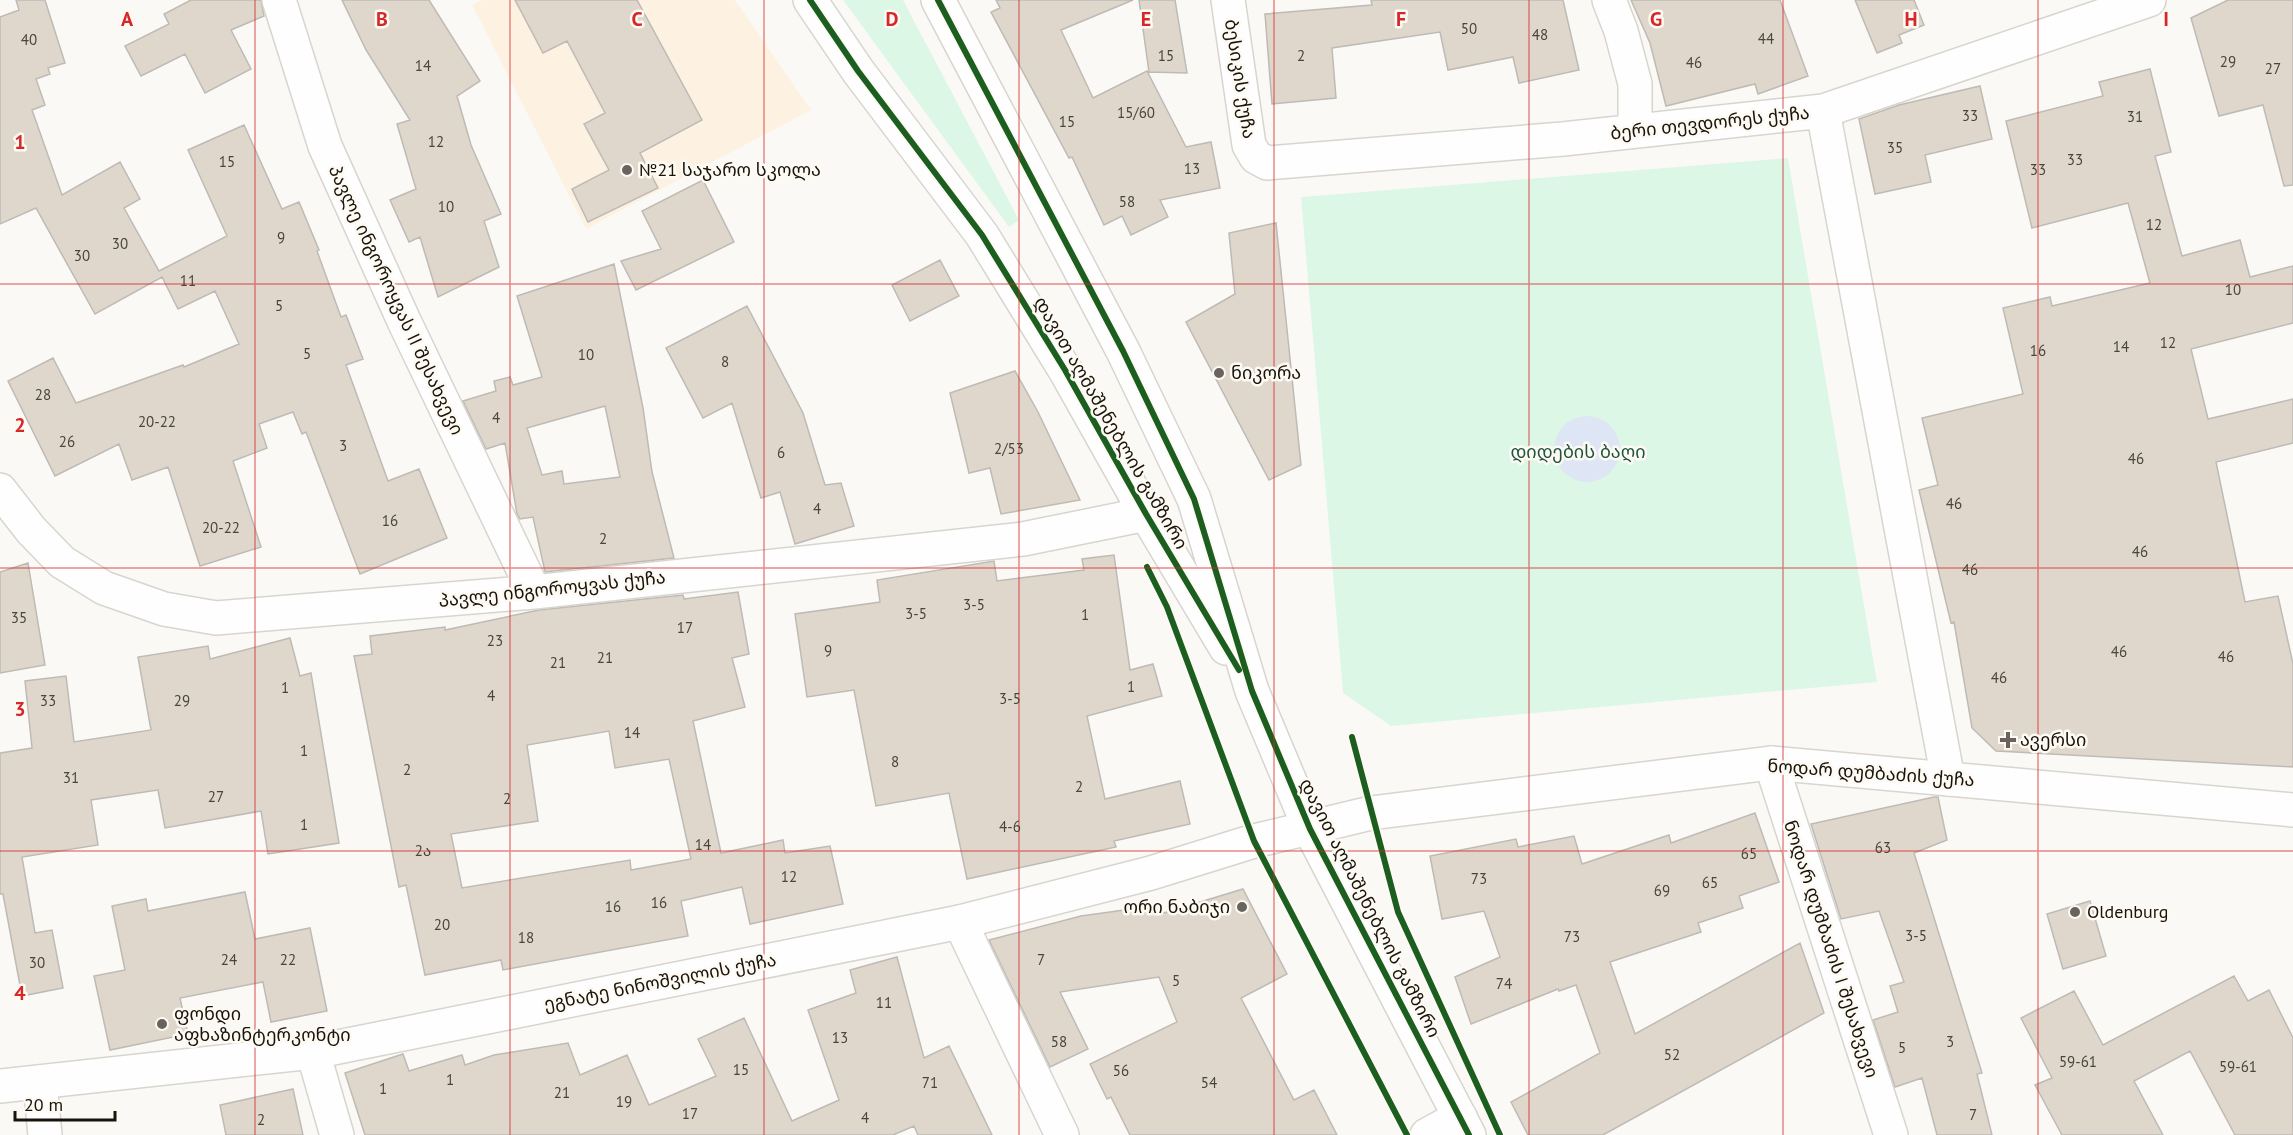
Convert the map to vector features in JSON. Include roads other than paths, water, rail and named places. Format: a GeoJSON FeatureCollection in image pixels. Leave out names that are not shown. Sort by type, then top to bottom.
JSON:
{"type":"FeatureCollection","features":[{"type":"Feature","properties":{"kind":"street","name":"პავლე ინგოროყვას II შესახვევი"},"geometry":{"type":"LineString","coordinates":[[279,0],[326,146],[404,321],[534,592]]}},
{"type":"Feature","properties":{"kind":"street","name":"დავით აღმაშენებლის გამზირი"},"geometry":{"type":"LineString","coordinates":[[810,0],[858,71],[981,235],[1065,370],[1146,514],[1251,691]]}},
{"type":"Feature","properties":{"kind":"street","name":"დავით აღმაშენებლის გამზირი"},"geometry":{"type":"LineString","coordinates":[[938,0],[1123,351],[1194,499],[1251,691],[1310,829],[1464,1126]]}},
{"type":"Feature","properties":{"kind":"street","name":"ბესიკის ქუჩა"},"geometry":{"type":"LineString","coordinates":[[1228,0],[1249,145],[1257,157]]}},
{"type":"Feature","properties":{"kind":"street"},"geometry":{"type":"LineString","coordinates":[[1609,0],[1621,31],[1635,84],[1635,131]]}},
{"type":"Feature","properties":{"kind":"street","name":"ბერი თევდორეს ქუჩა"},"geometry":{"type":"LineString","coordinates":[[1257,157],[1267,164],[1635,131],[1823,111],[2148,0]]}},
{"type":"Feature","properties":{"kind":"street"},"geometry":{"type":"LineString","coordinates":[[1823,111],[1948,779]]}},
{"type":"Feature","properties":{"kind":"street","name":"პავლე ინგოროყვას ქუჩა"},"geometry":{"type":"LineString","coordinates":[[0,490],[31,530],[62,562],[104,588],[164,609],[216,618],[534,592],[1023,539],[1146,514]]}},
{"type":"Feature","properties":{"kind":"street","name":"ნოდარ დუმბაძის ქუჩა"},"geometry":{"type":"LineString","coordinates":[[1310,829],[1371,813],[1771,763],[2293,810]]}},
{"type":"Feature","properties":{"kind":"street","name":"ნოდარ დუმბაძის I შესახვევი"},"geometry":{"type":"LineString","coordinates":[[1771,763],[1891,1135]]}},
{"type":"Feature","properties":{"kind":"street","name":"ეგნატე ნინოშვილის ქუჩა"},"geometry":{"type":"LineString","coordinates":[[0,1086],[313,1052],[960,922],[1310,829]]}},
{"type":"Feature","properties":{"kind":"street"},"geometry":{"type":"LineString","coordinates":[[960,922],[1062,1135]]}},
{"type":"Feature","properties":{"kind":"street"},"geometry":{"type":"LineString","coordinates":[[313,1052],[337,1135]]}},
{"type":"Feature","properties":{"kind":"street"},"geometry":{"type":"LineString","coordinates":[[40,1082],[45,1135]]}},
{"type":"Feature","properties":{"kind":"street"},"geometry":{"type":"LineString","coordinates":[[1427,1135],[1464,1126]]}},
{"type":"Feature","properties":{"kind":"water"},"geometry":{"type":"Polygon","coordinates":[[[1581,416],[1593,416],[1605,421],[1615,431],[1620,449],[1618,462],[1605,477],[1593,482],[1581,482],[1569,477],[1559,467],[1554,455],[1554,443],[1559,431],[1569,421],[1581,416]]]}},
{"type":"Feature","properties":{"kind":"place","name":"№21 საჯარო სკოლა"},"geometry":{"type":"Point","coordinates":[627,170]}},
{"type":"Feature","properties":{"kind":"place","name":"ნიკორა"},"geometry":{"type":"Point","coordinates":[1219,373]}},
{"type":"Feature","properties":{"kind":"place","name":"ავერსი"},"geometry":{"type":"Point","coordinates":[2008,740]}},
{"type":"Feature","properties":{"kind":"place","name":"ორი ნაბიჯი"},"geometry":{"type":"Point","coordinates":[1242,907]}},
{"type":"Feature","properties":{"kind":"place","name":"Oldenburg"},"geometry":{"type":"Point","coordinates":[2075,912]}},
{"type":"Feature","properties":{"kind":"place","name":"ფონდი აფხაზინტერკონტი"},"geometry":{"type":"Point","coordinates":[162,1024]}},
{"type":"Feature","properties":{"kind":"park label","name":"დიდების ბაღი"},"geometry":{"type":"Point","coordinates":[1578,452]}}]}
